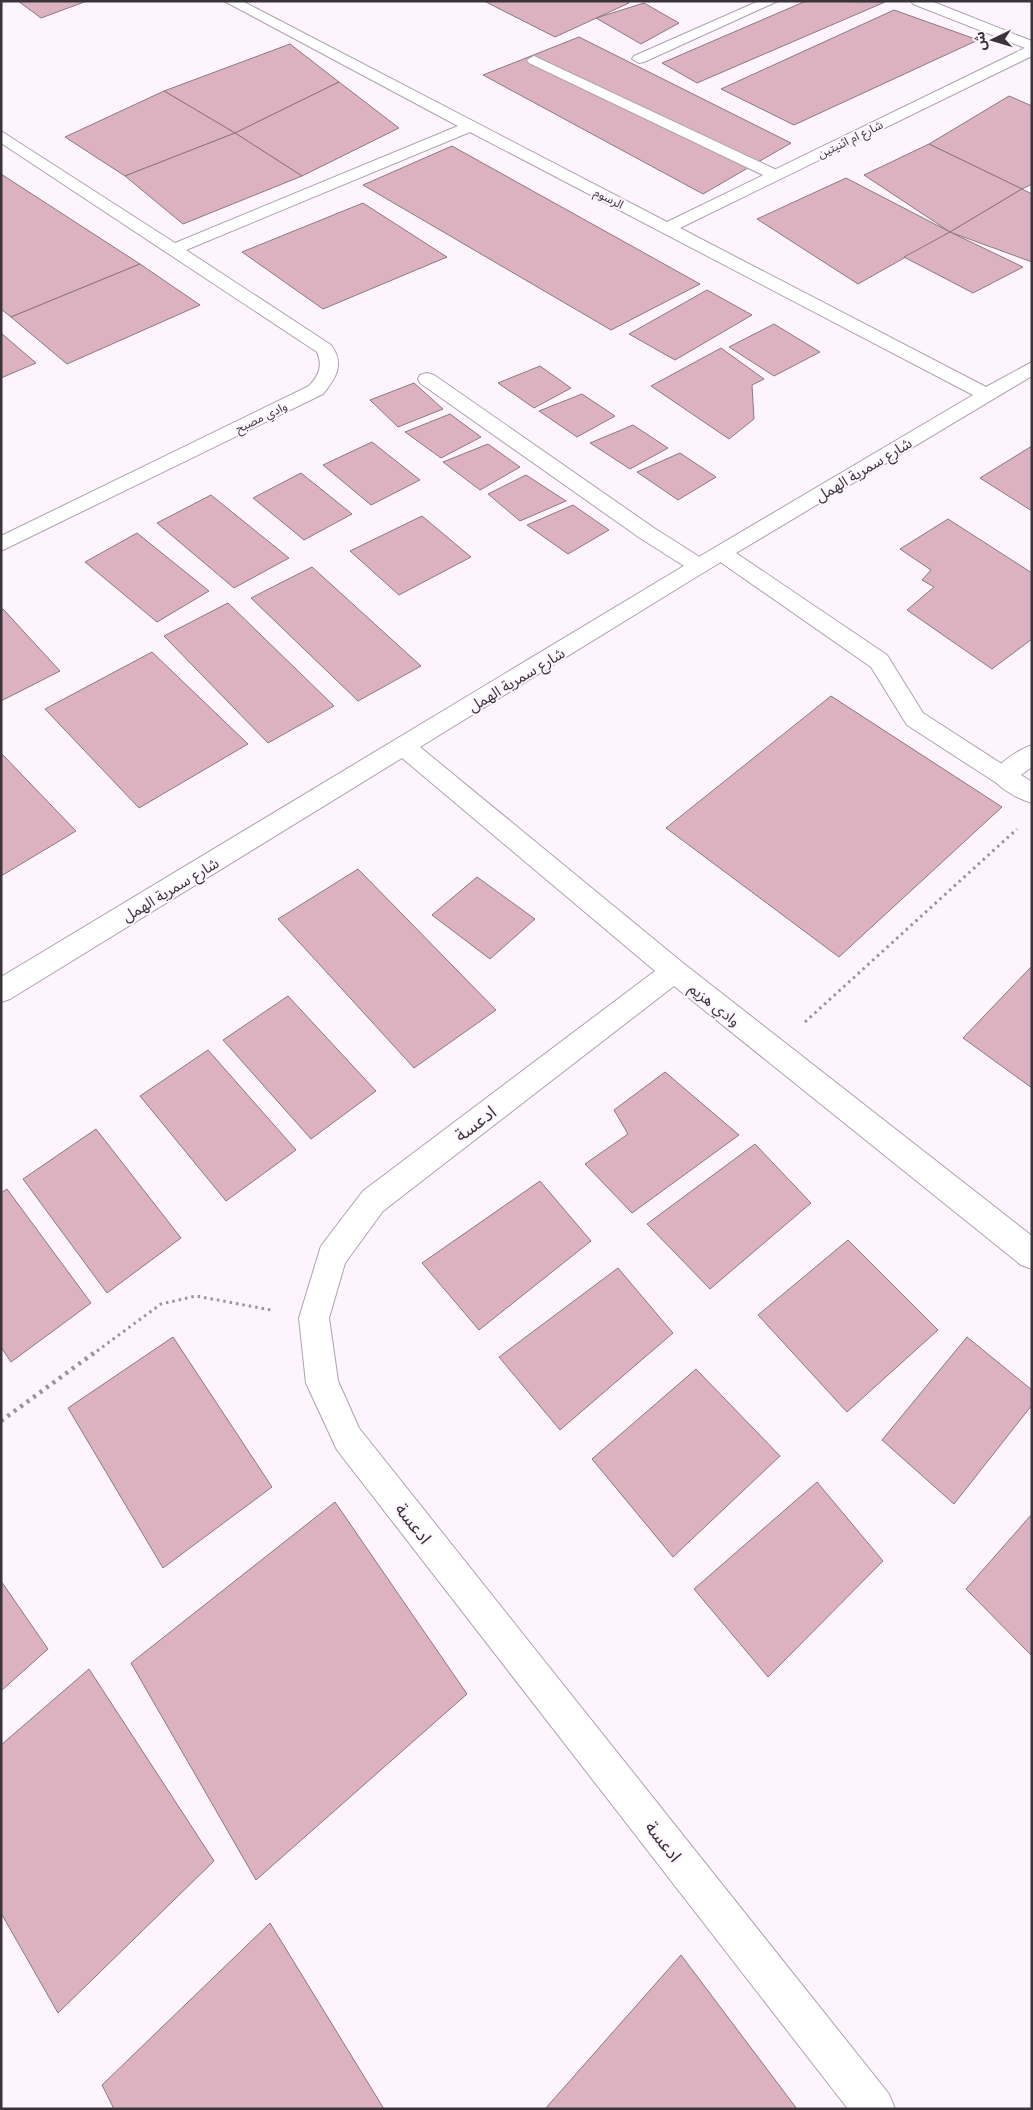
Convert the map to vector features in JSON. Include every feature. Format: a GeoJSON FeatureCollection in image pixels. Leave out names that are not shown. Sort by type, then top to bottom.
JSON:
{"type":"FeatureCollection","features":[{"type":"Feature","properties":{"kind":"street","name":"الرسوم"},"geometry":{"type":"LineString","coordinates":[[231,1],[987,394]]}},
{"type":"Feature","properties":{"kind":"street"},"geometry":{"type":"LineString","coordinates":[[918,1],[1032,46]]}},
{"type":"Feature","properties":{"kind":"street"},"geometry":{"type":"LineString","coordinates":[[639,59],[758,3]]}},
{"type":"Feature","properties":{"kind":"street","name":"شارع ام اثنيتين"},"geometry":{"type":"LineString","coordinates":[[668,228],[1032,50]]}},
{"type":"Feature","properties":{"kind":"street"},"geometry":{"type":"LineString","coordinates":[[534,60],[775,175]]}},
{"type":"Feature","properties":{"kind":"street"},"geometry":{"type":"LineString","coordinates":[[174,249],[471,126]]}},
{"type":"Feature","properties":{"kind":"street","name":"وادي مصبح"},"geometry":{"type":"LineString","coordinates":[[1,136],[325,349],[331,362],[328,375],[316,390],[1,544]]}},
{"type":"Feature","properties":{"kind":"street","name":"شارع سمرية الهمل"},"geometry":{"type":"LineString","coordinates":[[1,991],[699,566],[723,554],[1032,368]]}},
{"type":"Feature","properties":{"kind":"street"},"geometry":{"type":"LineString","coordinates":[[427,379],[647,533],[699,566]]}},
{"type":"Feature","properties":{"kind":"street"},"geometry":{"type":"LineString","coordinates":[[723,554],[879,661],[915,719],[1032,794]]}},
{"type":"Feature","properties":{"kind":"street","name":"وادي هزيم"},"geometry":{"type":"LineString","coordinates":[[404,747],[674,971],[1032,1256]]}},
{"type":"Feature","properties":{"kind":"street"},"geometry":{"type":"LineString","coordinates":[[1004,776],[1032,754]]}},
{"type":"Feature","properties":{"kind":"street","name":"ادعسة"},"geometry":{"type":"LineString","coordinates":[[674,971],[373,1201],[332,1256],[314,1318],[322,1383],[348,1439],[874,2109]]}},
{"type":"Feature","properties":{"kind":"path"},"geometry":{"type":"LineString","coordinates":[[774,1051],[1024,822]]}},
{"type":"Feature","properties":{"kind":"path"},"geometry":{"type":"LineString","coordinates":[[1,1421],[161,1304],[196,1296],[314,1318]]}},
{"type":"Feature","properties":{"kind":"building"},"geometry":{"type":"Polygon","coordinates":[[[18,1],[87,1],[41,18],[18,1]]]}},
{"type":"Feature","properties":{"kind":"building"},"geometry":{"type":"Polygon","coordinates":[[[484,1],[626,1],[629,3],[555,37],[484,1]]]}},
{"type":"Feature","properties":{"kind":"building"},"geometry":{"type":"Polygon","coordinates":[[[806,1],[885,2],[697,83],[662,63],[806,1]]]}},
{"type":"Feature","properties":{"kind":"building"},"geometry":{"type":"Polygon","coordinates":[[[644,3],[679,23],[641,44],[596,18],[644,3]]]}},
{"type":"Feature","properties":{"kind":"building"},"geometry":{"type":"Polygon","coordinates":[[[894,10],[978,40],[794,125],[721,89],[894,10]]]}},
{"type":"Feature","properties":{"kind":"building"},"geometry":{"type":"Polygon","coordinates":[[[579,37],[791,143],[703,194],[483,75],[579,37]]]}},
{"type":"Feature","properties":{"kind":"building"},"geometry":{"type":"Polygon","coordinates":[[[290,44],[339,82],[235,133],[164,91],[290,44]]]}},
{"type":"Feature","properties":{"kind":"building"},"geometry":{"type":"Polygon","coordinates":[[[339,82],[399,128],[302,176],[235,133],[339,82]]]}},
{"type":"Feature","properties":{"kind":"building"},"geometry":{"type":"Polygon","coordinates":[[[164,91],[235,133],[125,176],[65,137],[164,91]]]}},
{"type":"Feature","properties":{"kind":"building"},"geometry":{"type":"Polygon","coordinates":[[[1009,96],[1032,106],[1032,184],[1022,189],[929,144],[1009,96]]]}},
{"type":"Feature","properties":{"kind":"building"},"geometry":{"type":"Polygon","coordinates":[[[235,133],[302,176],[183,224],[125,176],[235,133]]]}},
{"type":"Feature","properties":{"kind":"building"},"geometry":{"type":"Polygon","coordinates":[[[929,144],[1022,189],[950,232],[864,175],[929,144]]]}},
{"type":"Feature","properties":{"kind":"building"},"geometry":{"type":"Polygon","coordinates":[[[452,146],[700,284],[611,330],[363,185],[452,146]]]}},
{"type":"Feature","properties":{"kind":"building"},"geometry":{"type":"Polygon","coordinates":[[[1,174],[140,264],[11,317],[1,309],[1,174]]]}},
{"type":"Feature","properties":{"kind":"building"},"geometry":{"type":"Polygon","coordinates":[[[846,178],[950,232],[858,284],[757,219],[846,178]]]}},
{"type":"Feature","properties":{"kind":"building"},"geometry":{"type":"Polygon","coordinates":[[[1022,189],[1032,194],[1032,262],[950,232],[1022,189]]]}},
{"type":"Feature","properties":{"kind":"building"},"geometry":{"type":"Polygon","coordinates":[[[363,203],[447,257],[323,309],[242,252],[363,203]]]}},
{"type":"Feature","properties":{"kind":"building"},"geometry":{"type":"Polygon","coordinates":[[[950,232],[1023,267],[973,293],[904,257],[950,232]]]}},
{"type":"Feature","properties":{"kind":"building"},"geometry":{"type":"Polygon","coordinates":[[[140,264],[200,305],[67,364],[11,317],[140,264]]]}},
{"type":"Feature","properties":{"kind":"building"},"geometry":{"type":"Polygon","coordinates":[[[707,290],[752,315],[675,360],[629,334],[707,290]]]}},
{"type":"Feature","properties":{"kind":"building"},"geometry":{"type":"Polygon","coordinates":[[[774,324],[820,352],[774,376],[729,347],[774,324]]]}},
{"type":"Feature","properties":{"kind":"building"},"geometry":{"type":"Polygon","coordinates":[[[1,333],[36,363],[1,378],[1,333]]]}},
{"type":"Feature","properties":{"kind":"building"},"geometry":{"type":"Polygon","coordinates":[[[721,348],[764,379],[752,385],[754,419],[729,439],[651,386],[721,348]]]}},
{"type":"Feature","properties":{"kind":"building"},"geometry":{"type":"Polygon","coordinates":[[[540,366],[571,388],[534,408],[498,383],[540,366]]]}},
{"type":"Feature","properties":{"kind":"building"},"geometry":{"type":"Polygon","coordinates":[[[414,383],[443,409],[398,427],[370,400],[414,383]]]}},
{"type":"Feature","properties":{"kind":"building"},"geometry":{"type":"Polygon","coordinates":[[[582,394],[615,416],[577,437],[539,411],[582,394]]]}},
{"type":"Feature","properties":{"kind":"building"},"geometry":{"type":"Polygon","coordinates":[[[450,414],[481,437],[441,458],[405,432],[450,414]]]}},
{"type":"Feature","properties":{"kind":"building"},"geometry":{"type":"Polygon","coordinates":[[[633,425],[668,448],[630,469],[590,443],[633,425]]]}},
{"type":"Feature","properties":{"kind":"building"},"geometry":{"type":"Polygon","coordinates":[[[372,442],[420,480],[371,505],[323,465],[372,442]]]}},
{"type":"Feature","properties":{"kind":"building"},"geometry":{"type":"Polygon","coordinates":[[[488,444],[520,467],[480,490],[443,462],[488,444]]]}},
{"type":"Feature","properties":{"kind":"building"},"geometry":{"type":"Polygon","coordinates":[[[1032,446],[1032,511],[980,478],[1032,446]]]}},
{"type":"Feature","properties":{"kind":"building"},"geometry":{"type":"Polygon","coordinates":[[[680,453],[716,477],[678,500],[637,472],[680,453]]]}},
{"type":"Feature","properties":{"kind":"building"},"geometry":{"type":"Polygon","coordinates":[[[301,473],[352,514],[304,540],[253,498],[301,473]]]}},
{"type":"Feature","properties":{"kind":"building"},"geometry":{"type":"Polygon","coordinates":[[[526,475],[566,501],[520,521],[488,494],[526,475]]]}},
{"type":"Feature","properties":{"kind":"building"},"geometry":{"type":"Polygon","coordinates":[[[211,495],[289,558],[234,588],[157,523],[211,495]]]}},
{"type":"Feature","properties":{"kind":"building"},"geometry":{"type":"Polygon","coordinates":[[[573,505],[609,530],[568,554],[527,525],[573,505]]]}},
{"type":"Feature","properties":{"kind":"building"},"geometry":{"type":"Polygon","coordinates":[[[422,516],[471,557],[399,595],[350,551],[422,516]]]}},
{"type":"Feature","properties":{"kind":"building"},"geometry":{"type":"Polygon","coordinates":[[[948,519],[1032,573],[1032,639],[992,669],[907,610],[934,587],[922,580],[931,570],[900,549],[948,519]]]}},
{"type":"Feature","properties":{"kind":"building"},"geometry":{"type":"Polygon","coordinates":[[[137,533],[209,591],[157,622],[85,562],[137,533]]]}},
{"type":"Feature","properties":{"kind":"building"},"geometry":{"type":"Polygon","coordinates":[[[312,567],[421,666],[358,701],[251,598],[312,567]]]}},
{"type":"Feature","properties":{"kind":"building"},"geometry":{"type":"Polygon","coordinates":[[[228,603],[334,706],[268,743],[164,636],[228,603]]]}},
{"type":"Feature","properties":{"kind":"building"},"geometry":{"type":"Polygon","coordinates":[[[3,609],[60,671],[1,701],[1,610],[3,609]]]}},
{"type":"Feature","properties":{"kind":"building"},"geometry":{"type":"Polygon","coordinates":[[[152,652],[248,744],[139,808],[45,709],[152,652]]]}},
{"type":"Feature","properties":{"kind":"building"},"geometry":{"type":"Polygon","coordinates":[[[831,696],[1002,807],[839,957],[666,828],[831,696]]]}},
{"type":"Feature","properties":{"kind":"building"},"geometry":{"type":"Polygon","coordinates":[[[1,753],[76,831],[1,876],[1,753]]]}},
{"type":"Feature","properties":{"kind":"building"},"geometry":{"type":"Polygon","coordinates":[[[358,869],[496,1010],[414,1068],[278,919],[358,869]]]}},
{"type":"Feature","properties":{"kind":"building"},"geometry":{"type":"Polygon","coordinates":[[[477,877],[535,919],[490,959],[432,915],[477,877]]]}},
{"type":"Feature","properties":{"kind":"building"},"geometry":{"type":"Polygon","coordinates":[[[1032,966],[1032,1088],[963,1038],[1032,966]]]}},
{"type":"Feature","properties":{"kind":"building"},"geometry":{"type":"Polygon","coordinates":[[[288,996],[376,1091],[311,1139],[223,1040],[288,996]]]}},
{"type":"Feature","properties":{"kind":"building"},"geometry":{"type":"Polygon","coordinates":[[[208,1050],[296,1150],[226,1201],[140,1096],[208,1050]]]}},
{"type":"Feature","properties":{"kind":"building"},"geometry":{"type":"Polygon","coordinates":[[[665,1072],[739,1135],[632,1213],[585,1164],[628,1134],[614,1110],[665,1072]]]}},
{"type":"Feature","properties":{"kind":"building"},"geometry":{"type":"Polygon","coordinates":[[[96,1129],[181,1238],[107,1293],[23,1179],[96,1129]]]}},
{"type":"Feature","properties":{"kind":"building"},"geometry":{"type":"Polygon","coordinates":[[[755,1144],[811,1203],[710,1289],[647,1224],[755,1144]]]}},
{"type":"Feature","properties":{"kind":"building"},"geometry":{"type":"Polygon","coordinates":[[[540,1181],[591,1241],[479,1330],[422,1263],[540,1181]]]}},
{"type":"Feature","properties":{"kind":"building"},"geometry":{"type":"Polygon","coordinates":[[[7,1189],[91,1303],[11,1362],[1,1347],[1,1193],[7,1189]]]}},
{"type":"Feature","properties":{"kind":"building"},"geometry":{"type":"Polygon","coordinates":[[[848,1240],[938,1330],[847,1412],[758,1315],[848,1240]]]}},
{"type":"Feature","properties":{"kind":"building"},"geometry":{"type":"Polygon","coordinates":[[[618,1268],[673,1333],[560,1430],[499,1357],[618,1268]]]}},
{"type":"Feature","properties":{"kind":"building"},"geometry":{"type":"Polygon","coordinates":[[[173,1337],[272,1487],[163,1568],[68,1408],[173,1337]]]}},
{"type":"Feature","properties":{"kind":"building"},"geometry":{"type":"Polygon","coordinates":[[[967,1337],[1032,1390],[1032,1405],[954,1504],[882,1440],[967,1337]]]}},
{"type":"Feature","properties":{"kind":"building"},"geometry":{"type":"Polygon","coordinates":[[[696,1369],[780,1456],[673,1557],[592,1459],[696,1369]]]}},
{"type":"Feature","properties":{"kind":"building"},"geometry":{"type":"Polygon","coordinates":[[[817,1482],[883,1561],[768,1677],[694,1589],[817,1482]]]}},
{"type":"Feature","properties":{"kind":"building"},"geometry":{"type":"Polygon","coordinates":[[[335,1502],[467,1694],[256,1880],[131,1663],[335,1502]]]}},
{"type":"Feature","properties":{"kind":"building"},"geometry":{"type":"Polygon","coordinates":[[[1032,1514],[1032,1656],[966,1589],[1032,1514]]]}},
{"type":"Feature","properties":{"kind":"building"},"geometry":{"type":"Polygon","coordinates":[[[1,1581],[48,1649],[1,1691],[1,1581]]]}},
{"type":"Feature","properties":{"kind":"building"},"geometry":{"type":"Polygon","coordinates":[[[89,1669],[214,1861],[58,2013],[1,1913],[1,1745],[89,1669]]]}},
{"type":"Feature","properties":{"kind":"building"},"geometry":{"type":"Polygon","coordinates":[[[270,1923],[384,2109],[114,2109],[102,2085],[270,1923]]]}},
{"type":"Feature","properties":{"kind":"building"},"geometry":{"type":"Polygon","coordinates":[[[681,1955],[797,2109],[545,2109],[681,1955]]]}}]}
